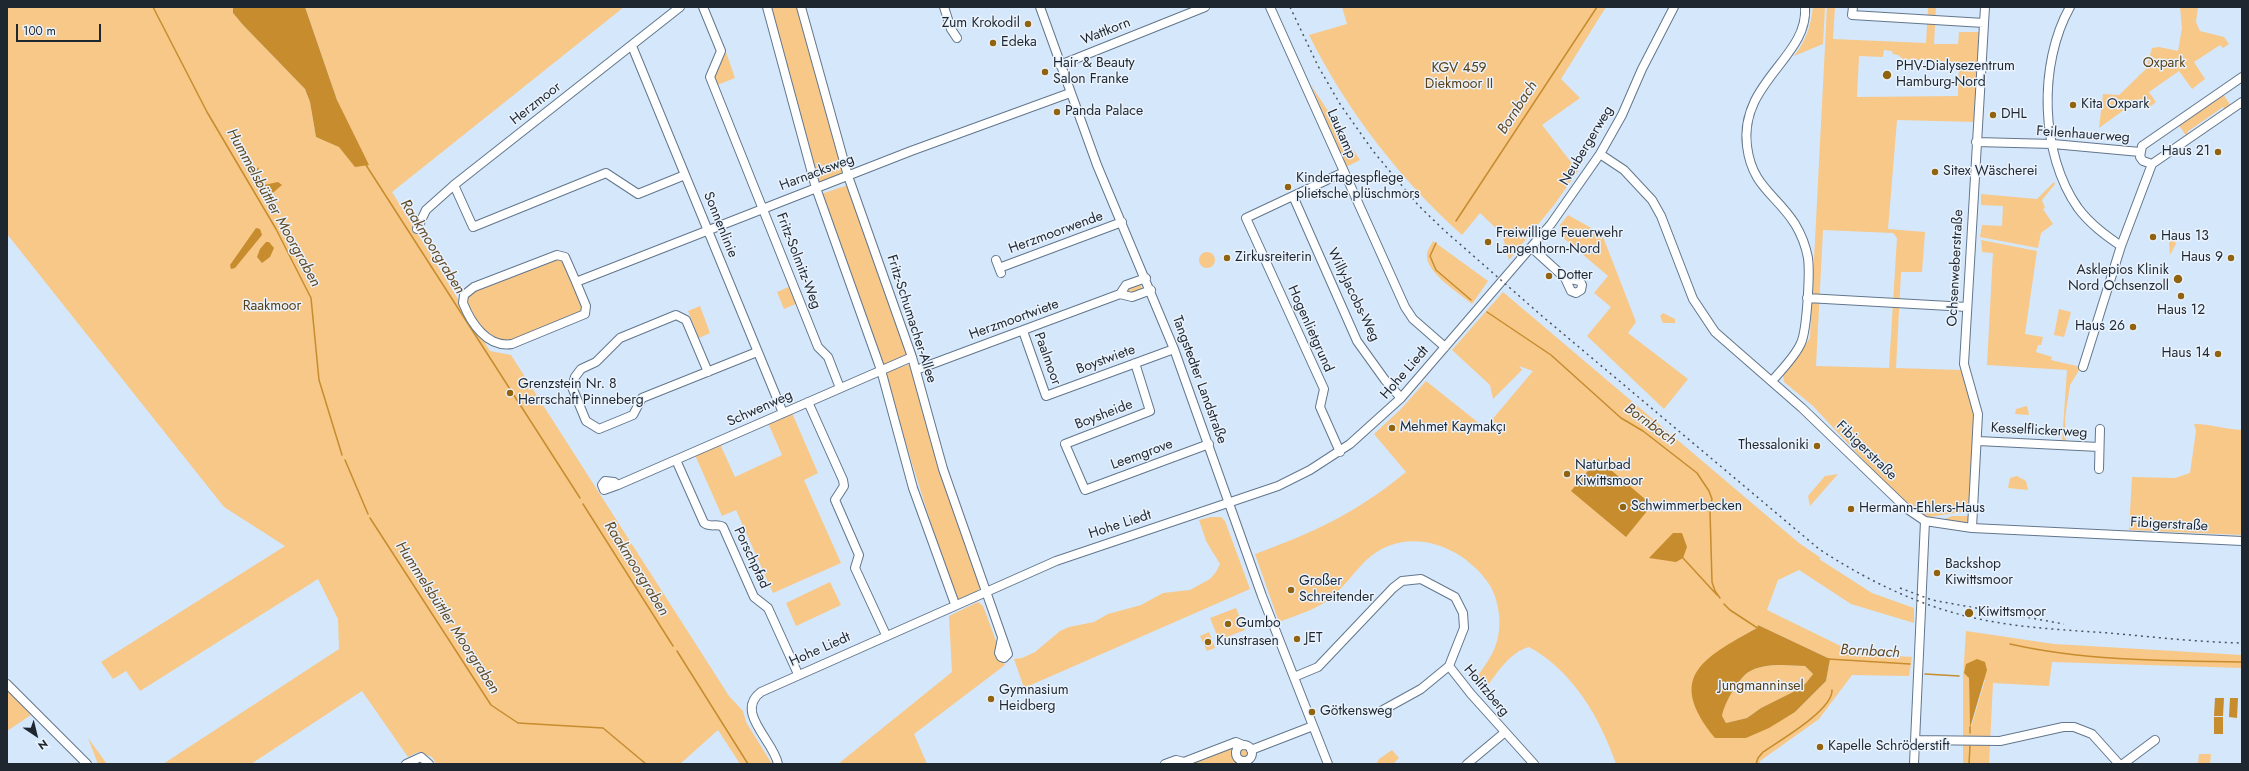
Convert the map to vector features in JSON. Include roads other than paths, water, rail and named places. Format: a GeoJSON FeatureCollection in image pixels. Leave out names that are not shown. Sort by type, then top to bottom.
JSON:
{"type":"FeatureCollection","features":[{"type":"Feature","properties":{"kind":"street","name":"Herzmoor"},"geometry":{"type":"LineString","coordinates":[[417,229],[426,210],[454,185],[680,7]]}},
{"type":"Feature","properties":{"kind":"street","name":"Fritz-Solmitz-Weg"},"geometry":{"type":"LineString","coordinates":[[703,7],[721,51],[710,77],[764,207],[818,347],[828,358],[840,388]]}},
{"type":"Feature","properties":{"kind":"street"},"geometry":{"type":"LineString","coordinates":[[767,7],[816,188],[881,370],[913,488],[956,604]]}},
{"type":"Feature","properties":{"kind":"street","name":"Fritz-Schumacher-Allee"},"geometry":{"type":"LineString","coordinates":[[801,7],[848,176],[912,356],[943,469],[1002,638]]}},
{"type":"Feature","properties":{"kind":"street"},"geometry":{"type":"LineString","coordinates":[[944,7],[951,29],[957,38]]}},
{"type":"Feature","properties":{"kind":"street","name":"Tangstedter Landstraße"},"geometry":{"type":"LineString","coordinates":[[1040,7],[1097,165],[1146,278],[1174,349],[1230,502],[1262,596],[1328,764]]}},
{"type":"Feature","properties":{"kind":"street","name":"Wattkorn"},"geometry":{"type":"LineString","coordinates":[[1060,65],[1205,7]]}},
{"type":"Feature","properties":{"kind":"street","name":"Laukamp"},"geometry":{"type":"LineString","coordinates":[[1270,7],[1405,307],[1413,319],[1445,347]]}},
{"type":"Feature","properties":{"kind":"street","name":"Neubergerweg"},"geometry":{"type":"LineString","coordinates":[[1500,284],[1532,248],[1582,181],[1600,154],[1622,115],[1642,69],[1674,7]]}},
{"type":"Feature","properties":{"kind":"street"},"geometry":{"type":"LineString","coordinates":[[1772,381],[1802,342],[1805,330],[1808,258],[1803,240],[1795,224],[1763,187],[1755,174],[1749,158],[1747,132],[1752,106],[1761,88],[1794,45],[1802,29],[1805,7]]}},
{"type":"Feature","properties":{"kind":"street"},"geometry":{"type":"LineString","coordinates":[[1853,7],[1852,15],[1984,23]]}},
{"type":"Feature","properties":{"kind":"street","name":"Ochsenweberstraße"},"geometry":{"type":"LineString","coordinates":[[1972,528],[1978,441],[1978,414],[1964,364],[1985,7]]}},
{"type":"Feature","properties":{"kind":"street"},"geometry":{"type":"LineString","coordinates":[[2070,7],[2062,21],[2050,65],[2048,95],[2053,144],[2063,178],[2079,208],[2099,230],[2121,246]]}},
{"type":"Feature","properties":{"kind":"street","name":"Sonnenlinie"},"geometry":{"type":"LineString","coordinates":[[632,46],[783,414]]}},
{"type":"Feature","properties":{"kind":"street"},"geometry":{"type":"LineString","coordinates":[[2152,164],[2143,161],[2140,152],[2142,146],[2242,77]]}},
{"type":"Feature","properties":{"kind":"street","name":"Harnacksweg"},"geometry":{"type":"LineString","coordinates":[[576,282],[764,207],[1070,93]]}},
{"type":"Feature","properties":{"kind":"street"},"geometry":{"type":"LineString","coordinates":[[2083,367],[2121,246],[2152,164],[2242,102]]}},
{"type":"Feature","properties":{"kind":"street","name":"Feilenhauerweg"},"geometry":{"type":"LineString","coordinates":[[1976,142],[2053,144],[2140,152]]}},
{"type":"Feature","properties":{"kind":"street","name":"Fibigerstraße"},"geometry":{"type":"LineString","coordinates":[[1600,154],[1624,170],[1652,200],[1664,222],[1691,294],[1710,326],[1735,352],[1772,381],[1810,415],[1906,508],[1925,521],[1972,528],[2242,541]]}},
{"type":"Feature","properties":{"kind":"street"},"geometry":{"type":"LineString","coordinates":[[1293,196],[1344,172]]}},
{"type":"Feature","properties":{"kind":"street"},"geometry":{"type":"LineString","coordinates":[[454,185],[473,227],[606,173],[638,194],[685,175]]}},
{"type":"Feature","properties":{"kind":"street","name":"Hogenlietgrund"},"geometry":{"type":"LineString","coordinates":[[1293,196],[1246,218],[1324,390],[1320,407],[1340,452]]}},
{"type":"Feature","properties":{"kind":"street","name":"Willy-Jacobs-Weg"},"geometry":{"type":"LineString","coordinates":[[1293,196],[1358,341],[1385,380],[1401,398]]}},
{"type":"Feature","properties":{"kind":"street","name":"Herzmoorwende"},"geometry":{"type":"LineString","coordinates":[[998,267],[1122,222]]}},
{"type":"Feature","properties":{"kind":"street"},"geometry":{"type":"LineString","coordinates":[[1532,248],[1565,278]]}},
{"type":"Feature","properties":{"kind":"street"},"geometry":{"type":"LineString","coordinates":[[557,254],[565,258],[576,282],[586,306],[585,314],[512,344],[500,344],[486,338],[463,302],[466,292],[474,287],[557,254]]}},
{"type":"Feature","properties":{"kind":"street","name":"Herzmoortwiete"},"geometry":{"type":"LineString","coordinates":[[1120,294],[1126,285],[1146,278]]}},
{"type":"Feature","properties":{"kind":"street","name":"Hohe Liedt"},"geometry":{"type":"LineString","coordinates":[[778,764],[774,753],[754,719],[751,707],[753,700],[761,692],[798,674],[1056,561],[1278,486],[1310,470],[1340,452],[1371,428],[1401,398],[1500,284]]}},
{"type":"Feature","properties":{"kind":"street","name":"Herzmoortwiete"},"geometry":{"type":"LineString","coordinates":[[916,370],[1120,294],[1132,297],[1151,290]]}},
{"type":"Feature","properties":{"kind":"street"},"geometry":{"type":"LineString","coordinates":[[1806,298],[1967,307]]}},
{"type":"Feature","properties":{"kind":"street"},"geometry":{"type":"LineString","coordinates":[[708,372],[686,320],[676,315],[620,338],[596,362],[581,369],[574,377],[572,387],[586,421],[598,429],[633,415],[642,398],[708,372],[757,352]]}},
{"type":"Feature","properties":{"kind":"street","name":"Paalmoor"},"geometry":{"type":"LineString","coordinates":[[1023,331],[1046,396]]}},
{"type":"Feature","properties":{"kind":"street","name":"Boystwiete"},"geometry":{"type":"LineString","coordinates":[[1046,396],[1174,349]]}},
{"type":"Feature","properties":{"kind":"street","name":"Schwenweg"},"geometry":{"type":"LineString","coordinates":[[618,485],[783,414],[912,356]]}},
{"type":"Feature","properties":{"kind":"street","name":"Boysheide"},"geometry":{"type":"LineString","coordinates":[[1085,490],[1065,444],[1150,411],[1135,363]]}},
{"type":"Feature","properties":{"kind":"street"},"geometry":{"type":"LineString","coordinates":[[808,402],[843,480],[844,486],[835,500],[859,555],[855,568],[886,635]]}},
{"type":"Feature","properties":{"kind":"street","name":"Kesselflickerweg"},"geometry":{"type":"LineString","coordinates":[[2099,469],[2100,429]]}},
{"type":"Feature","properties":{"kind":"street","name":"Kesselflickerweg"},"geometry":{"type":"LineString","coordinates":[[1978,441],[2099,447]]}},
{"type":"Feature","properties":{"kind":"street","name":"Leemgrove"},"geometry":{"type":"LineString","coordinates":[[1085,490],[1209,444]]}},
{"type":"Feature","properties":{"kind":"street","name":"Porschpfad"},"geometry":{"type":"LineString","coordinates":[[676,460],[704,523],[723,527],[754,597],[768,608],[798,674]]}},
{"type":"Feature","properties":{"kind":"street"},"geometry":{"type":"LineString","coordinates":[[1914,764],[1925,521]]}},
{"type":"Feature","properties":{"kind":"street","name":"Holitzberg"},"geometry":{"type":"LineString","coordinates":[[1294,677],[1318,667],[1393,588],[1402,581],[1420,578],[1455,597],[1461,606],[1464,628],[1449,666],[1421,689],[1383,710]]}},
{"type":"Feature","properties":{"kind":"street","name":"Holitzberg"},"geometry":{"type":"LineString","coordinates":[[1449,666],[1460,682],[1534,764]]}},
{"type":"Feature","properties":{"kind":"street"},"geometry":{"type":"LineString","coordinates":[[7,684],[87,764]]}},
{"type":"Feature","properties":{"kind":"street"},"geometry":{"type":"LineString","coordinates":[[1251,750],[1313,726]]}},
{"type":"Feature","properties":{"kind":"street"},"geometry":{"type":"LineString","coordinates":[[1915,740],[2000,741],[2063,727],[2074,727],[2092,734],[2119,764]]}},
{"type":"Feature","properties":{"kind":"street","name":"Holitzberg"},"geometry":{"type":"LineString","coordinates":[[1467,764],[1504,732]]}},
{"type":"Feature","properties":{"kind":"street"},"geometry":{"type":"LineString","coordinates":[[2124,764],[2155,740]]}},
{"type":"Feature","properties":{"kind":"street"},"geometry":{"type":"LineString","coordinates":[[1165,764],[1176,760],[1184,763],[1236,742],[1242,746],[1247,746],[1251,750],[1251,757],[1246,762],[1237,755],[1237,750],[1242,746]]}},
{"type":"Feature","properties":{"kind":"street"},"geometry":{"type":"LineString","coordinates":[[406,764],[420,757],[429,764]]}},
{"type":"Feature","properties":{"kind":"waterway","name":"Hummelsbüttler Moorgraben"},"geometry":{"type":"LineString","coordinates":[[153,7],[207,112],[276,229],[311,298],[319,380],[342,455]]}},
{"type":"Feature","properties":{"kind":"waterway","name":"Bornbach"},"geometry":{"type":"LineString","coordinates":[[1456,221],[1597,7]]}},
{"type":"Feature","properties":{"kind":"waterway","name":"Raakmoorgraben"},"geometry":{"type":"LineString","coordinates":[[366,165],[580,498]]}},
{"type":"Feature","properties":{"kind":"waterway","name":"Bornbach"},"geometry":{"type":"LineString","coordinates":[[1436,243],[1430,256],[1436,270],[1471,300]]}},
{"type":"Feature","properties":{"kind":"waterway","name":"Bornbach"},"geometry":{"type":"LineString","coordinates":[[1487,312],[1551,355],[1621,418],[1643,431],[1697,473],[1709,491],[1712,499],[1710,511],[1712,582],[1715,591],[1720,598]]}},
{"type":"Feature","properties":{"kind":"waterway","name":"Hummelsbüttler Moorgraben"},"geometry":{"type":"LineString","coordinates":[[345,460],[368,514]]}},
{"type":"Feature","properties":{"kind":"waterway","name":"Raakmoorgraben"},"geometry":{"type":"LineString","coordinates":[[583,504],[673,646]]}},
{"type":"Feature","properties":{"kind":"waterway","name":"Hummelsbüttler Moorgraben"},"geometry":{"type":"LineString","coordinates":[[370,518],[491,705],[518,723],[603,728],[646,764]]}},
{"type":"Feature","properties":{"kind":"waterway"},"geometry":{"type":"LineString","coordinates":[[1683,558],[1717,595]]}},
{"type":"Feature","properties":{"kind":"waterway","name":"Bornbach"},"geometry":{"type":"LineString","coordinates":[[1724,604],[1730,610],[1759,629]]}},
{"type":"Feature","properties":{"kind":"waterway"},"geometry":{"type":"LineString","coordinates":[[2010,644],[2038,650],[2096,657],[2242,662]]}},
{"type":"Feature","properties":{"kind":"waterway","name":"Raakmoorgraben"},"geometry":{"type":"LineString","coordinates":[[677,651],[748,764]]}},
{"type":"Feature","properties":{"kind":"waterway","name":"Bornbach"},"geometry":{"type":"LineString","coordinates":[[1828,659],[1910,664]]}},
{"type":"Feature","properties":{"kind":"waterway","name":"Bornbach"},"geometry":{"type":"LineString","coordinates":[[1925,674],[1959,676]]}},
{"type":"Feature","properties":{"kind":"waterway"},"geometry":{"type":"LineString","coordinates":[[1756,764],[1758,758],[1763,752],[1815,716],[1830,698],[1832,690]]}},
{"type":"Feature","properties":{"kind":"waterway","name":"Bornbach"},"geometry":{"type":"LineString","coordinates":[[1970,727],[1970,733]]}},
{"type":"Feature","properties":{"kind":"waterway","name":"Bornbach"},"geometry":{"type":"LineString","coordinates":[[1969,764],[1970,746]]}},
{"type":"Feature","properties":{"kind":"railway"},"geometry":{"type":"LineString","coordinates":[[1290,7],[1318,66],[1340,104],[1373,151],[1418,205],[1445,231],[1542,316],[1819,549],[1857,572],[1896,592],[1936,608],[1979,619],[2011,625],[2242,643]]}},
{"type":"Feature","properties":{"kind":"railway"},"geometry":{"type":"LineString","coordinates":[[1900,588],[1932,600],[2064,624]]}},
{"type":"Feature","properties":{"kind":"place","name":"Zum Krokodil"},"geometry":{"type":"Point","coordinates":[1028,24]}},
{"type":"Feature","properties":{"kind":"place","name":"Edeka"},"geometry":{"type":"Point","coordinates":[993,43]}},
{"type":"Feature","properties":{"kind":"place","name":"Hair & Beauty Salon Franke"},"geometry":{"type":"Point","coordinates":[1045,72]}},
{"type":"Feature","properties":{"kind":"place","name":"PHV-Dialysezentrum Hamburg-Nord"},"geometry":{"type":"Point","coordinates":[1887,75]}},
{"type":"Feature","properties":{"kind":"place","name":"Kita Oxpark"},"geometry":{"type":"Point","coordinates":[2073,105]}},
{"type":"Feature","properties":{"kind":"place","name":"Panda Palace"},"geometry":{"type":"Point","coordinates":[1057,112]}},
{"type":"Feature","properties":{"kind":"place","name":"DHL"},"geometry":{"type":"Point","coordinates":[1993,115]}},
{"type":"Feature","properties":{"kind":"place","name":"Haus 21"},"geometry":{"type":"Point","coordinates":[2218,152]}},
{"type":"Feature","properties":{"kind":"place","name":"Sitex Wäscherei"},"geometry":{"type":"Point","coordinates":[1935,172]}},
{"type":"Feature","properties":{"kind":"place","name":"Kindertagespflege plietsche plüschmors"},"geometry":{"type":"Point","coordinates":[1288,187]}},
{"type":"Feature","properties":{"kind":"place","name":"Haus 13"},"geometry":{"type":"Point","coordinates":[2153,237]}},
{"type":"Feature","properties":{"kind":"place","name":"Freiwillige Feuerwehr Langenhorn-Nord"},"geometry":{"type":"Point","coordinates":[1488,242]}},
{"type":"Feature","properties":{"kind":"place","name":"Zirkusreiterin"},"geometry":{"type":"Point","coordinates":[1227,258]}},
{"type":"Feature","properties":{"kind":"place","name":"Haus 9"},"geometry":{"type":"Point","coordinates":[2231,258]}},
{"type":"Feature","properties":{"kind":"place","name":"Dotter"},"geometry":{"type":"Point","coordinates":[1549,276]}},
{"type":"Feature","properties":{"kind":"place","name":"Asklepios Klinik Nord Ochsenzoll"},"geometry":{"type":"Point","coordinates":[2178,279]}},
{"type":"Feature","properties":{"kind":"place","name":"Haus 12"},"geometry":{"type":"Point","coordinates":[2181,296]}},
{"type":"Feature","properties":{"kind":"place","name":"Haus 26"},"geometry":{"type":"Point","coordinates":[2133,327]}},
{"type":"Feature","properties":{"kind":"place","name":"Haus 14"},"geometry":{"type":"Point","coordinates":[2218,354]}},
{"type":"Feature","properties":{"kind":"place","name":"Grenzstein Nr. 8 Herrschaft Pinneberg"},"geometry":{"type":"Point","coordinates":[510,393]}},
{"type":"Feature","properties":{"kind":"place","name":"Mehmet Kaymakçı"},"geometry":{"type":"Point","coordinates":[1392,428]}},
{"type":"Feature","properties":{"kind":"place","name":"Thessaloniki"},"geometry":{"type":"Point","coordinates":[1817,446]}},
{"type":"Feature","properties":{"kind":"place","name":"Naturbad Kiwittsmoor"},"geometry":{"type":"Point","coordinates":[1567,474]}},
{"type":"Feature","properties":{"kind":"place","name":"Schwimmerbecken"},"geometry":{"type":"Point","coordinates":[1623,507]}},
{"type":"Feature","properties":{"kind":"place","name":"Hermann-Ehlers-Haus"},"geometry":{"type":"Point","coordinates":[1851,509]}},
{"type":"Feature","properties":{"kind":"place","name":"Backshop Kiwittsmoor"},"geometry":{"type":"Point","coordinates":[1937,573]}},
{"type":"Feature","properties":{"kind":"place","name":"Großer Schreitender"},"geometry":{"type":"Point","coordinates":[1291,590]}},
{"type":"Feature","properties":{"kind":"place","name":"Kiwittsmoor"},"geometry":{"type":"Point","coordinates":[1969,613]}},
{"type":"Feature","properties":{"kind":"place","name":"Gumbo"},"geometry":{"type":"Point","coordinates":[1228,624]}},
{"type":"Feature","properties":{"kind":"place","name":"JET"},"geometry":{"type":"Point","coordinates":[1297,639]}},
{"type":"Feature","properties":{"kind":"place","name":"Kunstrasen"},"geometry":{"type":"Point","coordinates":[1208,642]}},
{"type":"Feature","properties":{"kind":"place","name":"Gymnasium Heidberg"},"geometry":{"type":"Point","coordinates":[991,699]}},
{"type":"Feature","properties":{"kind":"place","name":"Götkensweg"},"geometry":{"type":"Point","coordinates":[1312,712]}},
{"type":"Feature","properties":{"kind":"place","name":"Kapelle Schröderstift"},"geometry":{"type":"Point","coordinates":[1820,747]}},
{"type":"Feature","properties":{"kind":"park label","name":"Oxpark"},"geometry":{"type":"Point","coordinates":[2164,64]}},
{"type":"Feature","properties":{"kind":"park label","name":"KGV 459 Diekmoor II"},"geometry":{"type":"Point","coordinates":[1459,78]}},
{"type":"Feature","properties":{"kind":"park label","name":"Raakmoor"},"geometry":{"type":"Point","coordinates":[272,307]}},
{"type":"Feature","properties":{"kind":"park label","name":"Jungmanninsel"},"geometry":{"type":"Point","coordinates":[1761,687]}}]}
